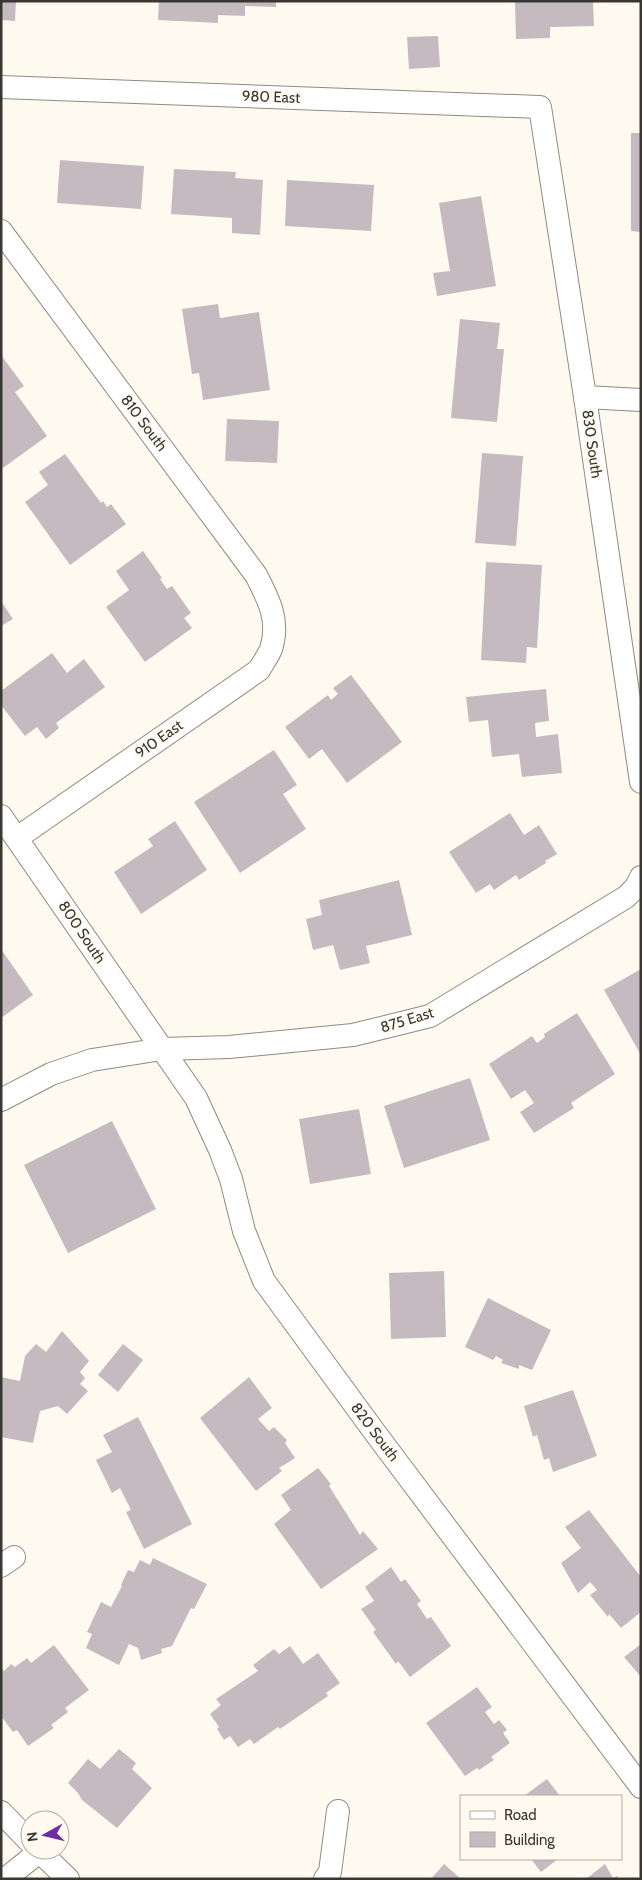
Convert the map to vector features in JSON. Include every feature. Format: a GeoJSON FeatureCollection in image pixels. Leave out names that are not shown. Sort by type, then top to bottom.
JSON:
{"type":"FeatureCollection","features":[{"type":"Feature","properties":{"kind":"street","name":"980 East"},"geometry":{"type":"LineString","coordinates":[[1,87],[540,107]]}},
{"type":"Feature","properties":{"kind":"street","name":"830 South"},"geometry":{"type":"LineString","coordinates":[[540,107],[585,397],[641,782]]}},
{"type":"Feature","properties":{"kind":"street","name":"810 South"},"geometry":{"type":"LineString","coordinates":[[1,231],[256,575],[268,597],[275,622]]}},
{"type":"Feature","properties":{"kind":"street"},"geometry":{"type":"LineString","coordinates":[[585,397],[641,400]]}},
{"type":"Feature","properties":{"kind":"street","name":"910 East"},"geometry":{"type":"LineString","coordinates":[[17,838],[259,670],[271,649],[275,622]]}},
{"type":"Feature","properties":{"kind":"street","name":"800 South"},"geometry":{"type":"LineString","coordinates":[[1,816],[162,1049]]}},
{"type":"Feature","properties":{"kind":"street","name":"875 East"},"geometry":{"type":"LineString","coordinates":[[1,1100],[51,1074],[92,1060],[162,1049],[229,1047],[354,1035],[430,1016],[626,898],[636,887],[641,877]]}},
{"type":"Feature","properties":{"kind":"street","name":"820 South"},"geometry":{"type":"LineString","coordinates":[[162,1049],[196,1098],[220,1150],[231,1179],[244,1231],[264,1281],[376,1434],[641,1787]]}},
{"type":"Feature","properties":{"kind":"street"},"geometry":{"type":"LineString","coordinates":[[325,1879],[330,1872],[338,1811]]}},
{"type":"Feature","properties":{"kind":"street"},"geometry":{"type":"LineString","coordinates":[[1,1812],[20,1832]]}},
{"type":"Feature","properties":{"kind":"street"},"geometry":{"type":"LineString","coordinates":[[5,1879],[24,1860]]}},
{"type":"Feature","properties":{"kind":"street"},"geometry":{"type":"LineString","coordinates":[[48,1860],[68,1879]]}},
{"type":"Feature","properties":{"kind":"building"},"geometry":{"type":"Polygon","coordinates":[[[1,1],[16,1],[15,21],[1,20],[1,1]]]}},
{"type":"Feature","properties":{"kind":"building"},"geometry":{"type":"Polygon","coordinates":[[[159,1],[276,1],[276,7],[245,6],[245,16],[218,15],[218,23],[158,20],[159,1]]]}},
{"type":"Feature","properties":{"kind":"building"},"geometry":{"type":"Polygon","coordinates":[[[515,1],[593,1],[594,26],[550,27],[550,38],[516,39],[515,1]]]}},
{"type":"Feature","properties":{"kind":"building"},"geometry":{"type":"Polygon","coordinates":[[[438,36],[440,67],[409,69],[407,37],[438,36]]]}},
{"type":"Feature","properties":{"kind":"building"},"geometry":{"type":"Polygon","coordinates":[[[631,133],[641,133],[641,232],[631,231],[631,133]]]}},
{"type":"Feature","properties":{"kind":"building"},"geometry":{"type":"Polygon","coordinates":[[[60,160],[144,166],[141,209],[57,203],[60,160]]]}},
{"type":"Feature","properties":{"kind":"building"},"geometry":{"type":"Polygon","coordinates":[[[174,169],[236,172],[235,178],[263,180],[260,235],[232,233],[232,218],[171,214],[174,169]]]}},
{"type":"Feature","properties":{"kind":"building"},"geometry":{"type":"Polygon","coordinates":[[[287,180],[374,185],[371,231],[285,226],[287,180]]]}},
{"type":"Feature","properties":{"kind":"building"},"geometry":{"type":"Polygon","coordinates":[[[481,196],[496,286],[437,296],[433,273],[450,271],[439,203],[481,196]]]}},
{"type":"Feature","properties":{"kind":"building"},"geometry":{"type":"Polygon","coordinates":[[[218,304],[220,318],[259,312],[270,390],[203,400],[199,373],[192,374],[182,309],[218,304]]]}},
{"type":"Feature","properties":{"kind":"building"},"geometry":{"type":"Polygon","coordinates":[[[460,319],[500,323],[497,349],[504,349],[497,422],[451,418],[460,319]]]}},
{"type":"Feature","properties":{"kind":"building"},"geometry":{"type":"Polygon","coordinates":[[[1,355],[24,386],[15,392],[47,436],[3,468],[1,466],[1,355]]]}},
{"type":"Feature","properties":{"kind":"building"},"geometry":{"type":"Polygon","coordinates":[[[227,419],[279,421],[277,463],[225,461],[227,419]]]}},
{"type":"Feature","properties":{"kind":"building"},"geometry":{"type":"Polygon","coordinates":[[[482,453],[523,456],[516,546],[475,543],[482,453]]]}},
{"type":"Feature","properties":{"kind":"building"},"geometry":{"type":"Polygon","coordinates":[[[65,454],[101,503],[103,501],[107,507],[111,504],[126,524],[70,565],[25,502],[48,485],[39,472],[65,454]]]}},
{"type":"Feature","properties":{"kind":"building"},"geometry":{"type":"Polygon","coordinates":[[[143,551],[162,578],[160,579],[167,589],[172,586],[191,613],[184,618],[192,628],[145,662],[106,607],[129,590],[116,571],[143,551]]]}},
{"type":"Feature","properties":{"kind":"building"},"geometry":{"type":"Polygon","coordinates":[[[486,562],[542,565],[537,648],[527,647],[526,663],[481,660],[486,562]]]}},
{"type":"Feature","properties":{"kind":"building"},"geometry":{"type":"Polygon","coordinates":[[[1,601],[13,619],[1,626],[1,601]]]}},
{"type":"Feature","properties":{"kind":"building"},"geometry":{"type":"Polygon","coordinates":[[[52,653],[67,673],[84,659],[105,687],[56,723],[59,728],[46,739],[37,727],[25,736],[1,705],[1,691],[52,653]]]}},
{"type":"Feature","properties":{"kind":"building"},"geometry":{"type":"Polygon","coordinates":[[[351,675],[402,742],[347,783],[322,749],[309,759],[285,727],[328,695],[331,700],[338,694],[333,688],[351,675]]]}},
{"type":"Feature","properties":{"kind":"building"},"geometry":{"type":"Polygon","coordinates":[[[546,689],[549,721],[535,723],[536,737],[558,734],[562,773],[522,777],[519,754],[492,757],[488,720],[469,722],[466,697],[546,689]]]}},
{"type":"Feature","properties":{"kind":"building"},"geometry":{"type":"Polygon","coordinates":[[[274,750],[297,785],[283,794],[306,829],[240,873],[194,802],[274,750]]]}},
{"type":"Feature","properties":{"kind":"building"},"geometry":{"type":"Polygon","coordinates":[[[510,813],[524,835],[539,825],[557,854],[519,880],[516,875],[494,890],[490,884],[476,893],[449,852],[510,813]]]}},
{"type":"Feature","properties":{"kind":"building"},"geometry":{"type":"Polygon","coordinates":[[[175,821],[207,870],[141,914],[114,872],[153,846],[148,839],[175,821]]]}},
{"type":"Feature","properties":{"kind":"building"},"geometry":{"type":"Polygon","coordinates":[[[399,880],[412,935],[366,946],[370,963],[340,970],[333,945],[313,950],[306,919],[322,915],[319,900],[399,880]]]}},
{"type":"Feature","properties":{"kind":"building"},"geometry":{"type":"Polygon","coordinates":[[[1,949],[33,995],[1,1018],[1,949]]]}},
{"type":"Feature","properties":{"kind":"building"},"geometry":{"type":"Polygon","coordinates":[[[641,969],[641,1055],[604,990],[641,969]]]}},
{"type":"Feature","properties":{"kind":"building"},"geometry":{"type":"Polygon","coordinates":[[[577,1013],[615,1074],[571,1103],[574,1108],[534,1133],[520,1112],[534,1103],[525,1090],[511,1099],[489,1064],[532,1036],[537,1043],[545,1037],[544,1034],[577,1013]]]}},
{"type":"Feature","properties":{"kind":"building"},"geometry":{"type":"Polygon","coordinates":[[[470,1078],[490,1140],[404,1168],[384,1106],[470,1078]]]}},
{"type":"Feature","properties":{"kind":"building"},"geometry":{"type":"Polygon","coordinates":[[[359,1109],[371,1174],[310,1184],[299,1119],[359,1109]]]}},
{"type":"Feature","properties":{"kind":"building"},"geometry":{"type":"Polygon","coordinates":[[[112,1121],[156,1209],[68,1253],[24,1165],[112,1121]]]}},
{"type":"Feature","properties":{"kind":"building"},"geometry":{"type":"Polygon","coordinates":[[[444,1271],[446,1337],[391,1339],[389,1273],[444,1271]]]}},
{"type":"Feature","properties":{"kind":"building"},"geometry":{"type":"Polygon","coordinates":[[[488,1298],[551,1330],[532,1370],[519,1365],[519,1369],[501,1363],[503,1360],[496,1356],[493,1360],[465,1347],[488,1298]]]}},
{"type":"Feature","properties":{"kind":"building"},"geometry":{"type":"Polygon","coordinates":[[[62,1331],[89,1361],[80,1372],[85,1378],[80,1384],[88,1391],[67,1414],[58,1406],[40,1411],[33,1443],[1,1437],[1,1377],[20,1381],[25,1356],[36,1344],[46,1352],[62,1331]]]}},
{"type":"Feature","properties":{"kind":"building"},"geometry":{"type":"Polygon","coordinates":[[[123,1344],[143,1360],[118,1392],[98,1375],[123,1344]]]}},
{"type":"Feature","properties":{"kind":"building"},"geometry":{"type":"Polygon","coordinates":[[[249,1377],[272,1408],[258,1419],[269,1431],[274,1427],[287,1440],[285,1443],[295,1458],[279,1468],[282,1471],[256,1491],[200,1418],[249,1377]]]}},
{"type":"Feature","properties":{"kind":"building"},"geometry":{"type":"Polygon","coordinates":[[[573,1390],[597,1456],[553,1472],[549,1458],[544,1460],[537,1435],[533,1437],[524,1406],[573,1390]]]}},
{"type":"Feature","properties":{"kind":"building"},"geometry":{"type":"Polygon","coordinates":[[[138,1417],[192,1524],[144,1549],[126,1512],[131,1510],[120,1488],[112,1493],[96,1460],[112,1452],[103,1435],[138,1417]]]}},
{"type":"Feature","properties":{"kind":"building"},"geometry":{"type":"Polygon","coordinates":[[[318,1468],[331,1484],[329,1486],[360,1535],[363,1531],[378,1549],[321,1589],[274,1524],[291,1510],[281,1495],[318,1468]]]}},
{"type":"Feature","properties":{"kind":"building"},"geometry":{"type":"Polygon","coordinates":[[[589,1510],[641,1577],[641,1612],[621,1628],[609,1614],[608,1617],[590,1595],[597,1590],[590,1582],[578,1593],[561,1563],[581,1548],[565,1527],[589,1510]]]}},
{"type":"Feature","properties":{"kind":"building"},"geometry":{"type":"Polygon","coordinates":[[[153,1558],[207,1584],[194,1609],[191,1608],[172,1646],[161,1649],[162,1653],[141,1660],[138,1648],[129,1644],[119,1665],[86,1648],[92,1634],[87,1632],[101,1602],[111,1607],[128,1570],[134,1572],[140,1560],[150,1565],[153,1558]]]}},
{"type":"Feature","properties":{"kind":"building"},"geometry":{"type":"Polygon","coordinates":[[[391,1567],[401,1582],[405,1579],[421,1601],[417,1604],[427,1619],[431,1617],[451,1646],[410,1677],[398,1661],[396,1664],[373,1632],[376,1630],[361,1609],[374,1601],[365,1587],[391,1567]]]}},
{"type":"Feature","properties":{"kind":"building"},"geometry":{"type":"Polygon","coordinates":[[[641,1644],[641,1677],[624,1657],[641,1644]]]}},
{"type":"Feature","properties":{"kind":"building"},"geometry":{"type":"Polygon","coordinates":[[[54,1645],[89,1690],[65,1708],[68,1712],[51,1725],[54,1728],[28,1746],[17,1730],[13,1732],[1,1716],[1,1667],[4,1671],[11,1664],[15,1667],[27,1658],[31,1663],[54,1645]]]}},
{"type":"Feature","properties":{"kind":"building"},"geometry":{"type":"Polygon","coordinates":[[[290,1646],[303,1664],[318,1653],[340,1683],[326,1693],[328,1696],[280,1729],[278,1727],[254,1744],[250,1739],[238,1747],[230,1736],[224,1740],[217,1729],[219,1727],[210,1714],[221,1705],[216,1699],[258,1671],[253,1665],[274,1649],[279,1654],[290,1646]]]}},
{"type":"Feature","properties":{"kind":"building"},"geometry":{"type":"Polygon","coordinates":[[[477,1687],[492,1707],[485,1712],[494,1724],[499,1720],[507,1730],[503,1733],[510,1743],[491,1757],[494,1760],[479,1770],[477,1768],[465,1776],[426,1723],[477,1687]]]}},
{"type":"Feature","properties":{"kind":"building"},"geometry":{"type":"Polygon","coordinates":[[[119,1749],[136,1763],[132,1769],[152,1788],[117,1828],[82,1800],[68,1783],[88,1759],[100,1769],[119,1749]]]}},
{"type":"Feature","properties":{"kind":"building"},"geometry":{"type":"Polygon","coordinates":[[[547,1779],[559,1795],[525,1795],[547,1779]]]}},
{"type":"Feature","properties":{"kind":"building"},"geometry":{"type":"Polygon","coordinates":[[[532,1860],[557,1860],[541,1872],[532,1860]]]}},
{"type":"Feature","properties":{"kind":"building"},"geometry":{"type":"Polygon","coordinates":[[[444,1864],[461,1879],[431,1879],[444,1864]]]}},
{"type":"Feature","properties":{"kind":"building"},"geometry":{"type":"Polygon","coordinates":[[[605,1864],[613,1878],[617,1876],[619,1879],[586,1879],[605,1864]]]}}]}
